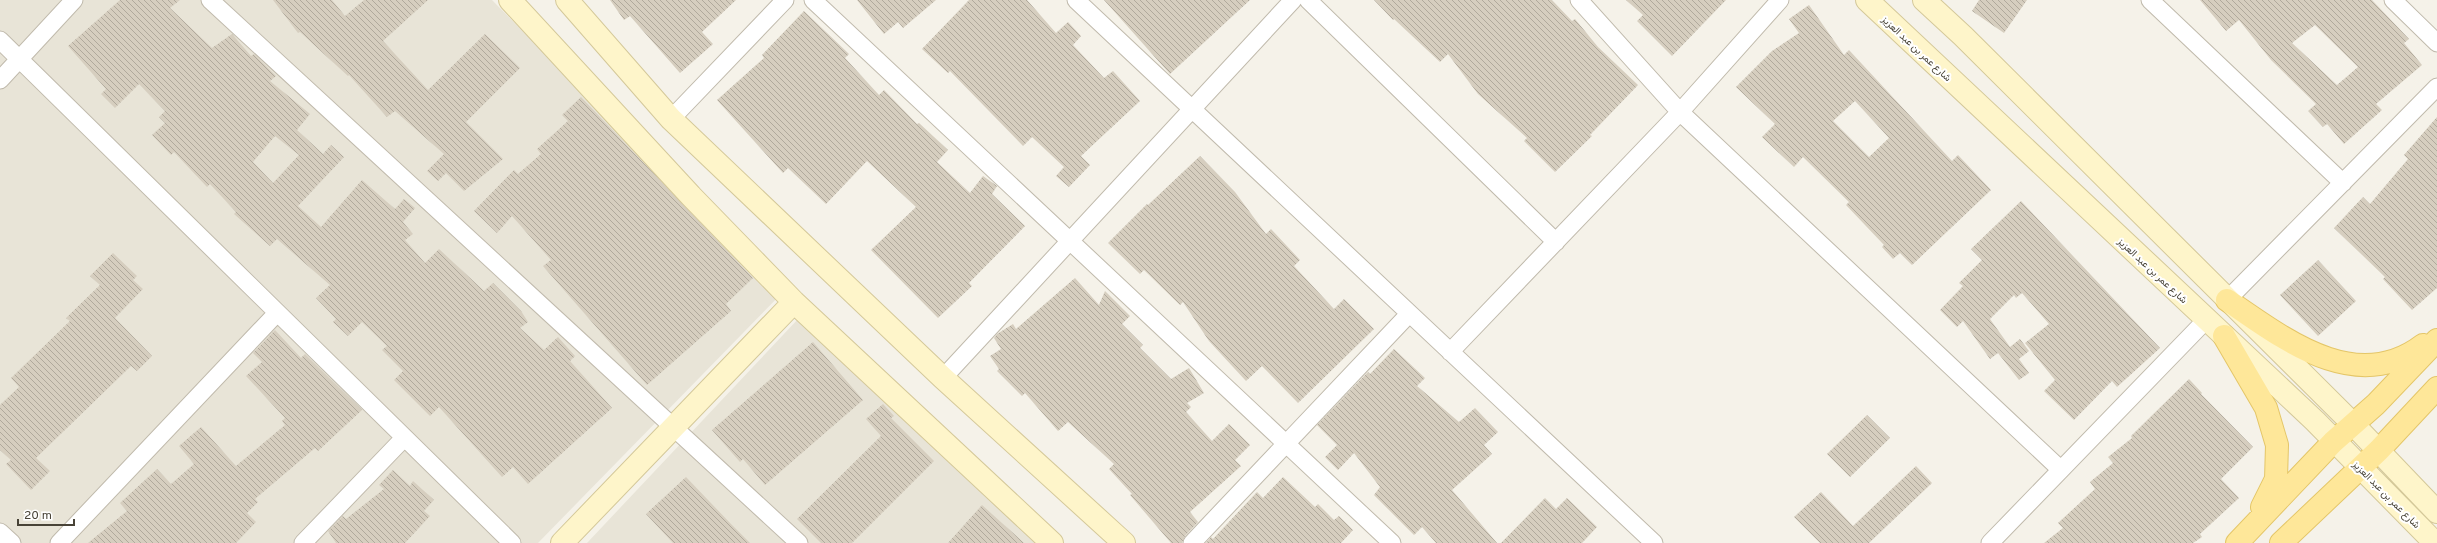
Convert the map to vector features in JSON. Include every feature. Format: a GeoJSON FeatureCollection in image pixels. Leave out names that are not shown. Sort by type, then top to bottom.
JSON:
{"type":"FeatureCollection","features":[{"type":"Feature","properties":{"kind":"main road"},"geometry":{"type":"LineString","coordinates":[[2228,300],[2292,344],[2336,362],[2384,365],[2419,348],[2437,334]]}},
{"type":"Feature","properties":{"kind":"main road"},"geometry":{"type":"LineString","coordinates":[[2224,336],[2266,408],[2276,445],[2276,479],[2244,536]]}},
{"type":"Feature","properties":{"kind":"main road"},"geometry":{"type":"LineString","coordinates":[[2244,536],[2334,442],[2376,404],[2437,340]]}},
{"type":"Feature","properties":{"kind":"main road"},"geometry":{"type":"LineString","coordinates":[[2281,543],[2360,466],[2379,450],[2437,388]]}},
{"type":"Feature","properties":{"kind":"street"},"geometry":{"type":"LineString","coordinates":[[0,80],[74,0]]}},
{"type":"Feature","properties":{"kind":"street"},"geometry":{"type":"LineString","coordinates":[[210,0],[799,543]]}},
{"type":"Feature","properties":{"kind":"street"},"geometry":{"type":"LineString","coordinates":[[510,0],[691,196],[794,302],[1052,543]]}},
{"type":"Feature","properties":{"kind":"street"},"geometry":{"type":"LineString","coordinates":[[566,0],[671,119],[943,378],[1124,543]]}},
{"type":"Feature","properties":{"kind":"street"},"geometry":{"type":"LineString","coordinates":[[671,119],[785,0]]}},
{"type":"Feature","properties":{"kind":"street"},"geometry":{"type":"LineString","coordinates":[[813,0],[1071,240],[1392,543]]}},
{"type":"Feature","properties":{"kind":"street"},"geometry":{"type":"LineString","coordinates":[[1076,0],[1654,543]]}},
{"type":"Feature","properties":{"kind":"street"},"geometry":{"type":"LineString","coordinates":[[943,378],[1293,0]]}},
{"type":"Feature","properties":{"kind":"street"},"geometry":{"type":"LineString","coordinates":[[1308,0],[1556,242]]}},
{"type":"Feature","properties":{"kind":"street"},"geometry":{"type":"LineString","coordinates":[[1579,0],[1680,112],[2060,469]]}},
{"type":"Feature","properties":{"kind":"street"},"geometry":{"type":"LineString","coordinates":[[1450,352],[1680,112],[1780,0]]}},
{"type":"Feature","properties":{"kind":"street","name":"شارع عمر بن عبد العزيز"},"geometry":{"type":"LineString","coordinates":[[1867,0],[2315,421],[2435,543]]}},
{"type":"Feature","properties":{"kind":"street"},"geometry":{"type":"LineString","coordinates":[[1924,0],[1963,36],[2353,424],[2437,512]]}},
{"type":"Feature","properties":{"kind":"street"},"geometry":{"type":"LineString","coordinates":[[2150,0],[2343,183]]}},
{"type":"Feature","properties":{"kind":"street"},"geometry":{"type":"LineString","coordinates":[[2393,0],[2437,42]]}},
{"type":"Feature","properties":{"kind":"street"},"geometry":{"type":"LineString","coordinates":[[0,40],[512,543]]}},
{"type":"Feature","properties":{"kind":"street"},"geometry":{"type":"LineString","coordinates":[[2228,300],[2437,87]]}},
{"type":"Feature","properties":{"kind":"street"},"geometry":{"type":"LineString","coordinates":[[562,543],[794,302]]}},
{"type":"Feature","properties":{"kind":"street"},"geometry":{"type":"LineString","coordinates":[[59,543],[277,313]]}},
{"type":"Feature","properties":{"kind":"street"},"geometry":{"type":"LineString","coordinates":[[1192,543],[1286,442],[1409,314]]}},
{"type":"Feature","properties":{"kind":"street"},"geometry":{"type":"LineString","coordinates":[[1990,543],[2060,469],[2206,320]]}},
{"type":"Feature","properties":{"kind":"street"},"geometry":{"type":"LineString","coordinates":[[303,543],[404,438]]}},
{"type":"Feature","properties":{"kind":"street"},"geometry":{"type":"LineString","coordinates":[[0,532],[12,543]]}},
{"type":"Feature","properties":{"kind":"shaded area"},"geometry":{"type":"Polygon","coordinates":[[[0,0],[492,0],[782,293],[538,543],[0,543],[0,0]]]}},
{"type":"Feature","properties":{"kind":"shaded area"},"geometry":{"type":"Polygon","coordinates":[[[799,318],[1036,543],[587,543],[799,318]]]}},
{"type":"Feature","properties":{"kind":"building"},"geometry":{"type":"Polygon","coordinates":[[[120,0],[180,0],[170,8],[212,48],[232,34],[251,56],[254,54],[276,76],[270,81],[310,114],[297,130],[323,154],[331,145],[344,157],[298,206],[321,227],[362,180],[395,209],[404,199],[415,208],[403,222],[413,234],[405,240],[425,263],[439,249],[484,291],[493,283],[521,311],[528,322],[520,328],[544,350],[558,337],[575,356],[570,361],[612,408],[528,484],[513,467],[502,477],[439,407],[430,416],[394,380],[403,371],[382,350],[387,346],[362,322],[348,336],[333,322],[336,319],[316,298],[330,285],[277,239],[270,246],[234,214],[236,212],[210,184],[207,187],[174,152],[171,155],[152,135],[165,123],[159,117],[165,111],[139,84],[115,108],[101,94],[106,89],[68,46],[120,0]],[[275,136],[253,162],[273,183],[299,155],[275,136]]]}},
{"type":"Feature","properties":{"kind":"building"},"geometry":{"type":"Polygon","coordinates":[[[273,0],[332,0],[345,16],[364,0],[428,0],[383,41],[428,90],[485,34],[520,68],[466,122],[503,159],[464,191],[446,173],[438,181],[427,171],[444,154],[395,111],[387,117],[349,75],[348,76],[300,32],[298,33],[273,0]]]}},
{"type":"Feature","properties":{"kind":"building"},"geometry":{"type":"Polygon","coordinates":[[[610,0],[736,0],[702,32],[713,44],[680,73],[630,16],[624,20],[610,0]]]}},
{"type":"Feature","properties":{"kind":"building"},"geometry":{"type":"Polygon","coordinates":[[[857,0],[936,0],[903,28],[898,22],[884,34],[857,0]]]}},
{"type":"Feature","properties":{"kind":"building"},"geometry":{"type":"Polygon","coordinates":[[[969,0],[1027,0],[1056,33],[1068,22],[1081,36],[1073,45],[1104,78],[1113,71],[1140,101],[1081,156],[1090,165],[1069,187],[1056,176],[1064,167],[1032,137],[1023,146],[950,71],[948,73],[922,49],[969,0]]]}},
{"type":"Feature","properties":{"kind":"building"},"geometry":{"type":"Polygon","coordinates":[[[1104,0],[1250,0],[1170,74],[1104,0]]]}},
{"type":"Feature","properties":{"kind":"building"},"geometry":{"type":"Polygon","coordinates":[[[1374,0],[1552,0],[1572,21],[1575,19],[1598,47],[1638,85],[1590,135],[1592,136],[1555,172],[1524,141],[1527,138],[1478,94],[1448,54],[1440,62],[1394,19],[1393,20],[1374,0]]]}},
{"type":"Feature","properties":{"kind":"building"},"geometry":{"type":"Polygon","coordinates":[[[1626,0],[1726,0],[1672,56],[1637,21],[1643,15],[1626,0]]]}},
{"type":"Feature","properties":{"kind":"building"},"geometry":{"type":"Polygon","coordinates":[[[1979,0],[2027,0],[2004,33],[1972,11],[1979,0]]]}},
{"type":"Feature","properties":{"kind":"building"},"geometry":{"type":"Polygon","coordinates":[[[2200,0],[2372,0],[2409,39],[2404,43],[2422,65],[2376,104],[2382,110],[2344,144],[2327,124],[2323,127],[2308,111],[2316,104],[2271,60],[2239,20],[2226,31],[2200,0]],[[2315,25],[2292,43],[2337,85],[2358,67],[2315,25]]]}},
{"type":"Feature","properties":{"kind":"building"},"geometry":{"type":"Polygon","coordinates":[[[1809,5],[1844,55],[1849,50],[1952,161],[1958,155],[1991,190],[1912,265],[1900,253],[1893,259],[1882,247],[1884,245],[1846,205],[1849,202],[1803,157],[1794,167],[1762,137],[1775,124],[1736,87],[1772,51],[1799,33],[1789,19],[1809,5]],[[1855,101],[1833,121],[1869,157],[1889,138],[1855,101]]]}},
{"type":"Feature","properties":{"kind":"building"},"geometry":{"type":"Polygon","coordinates":[[[804,11],[849,54],[845,58],[879,95],[884,90],[917,124],[919,123],[948,150],[937,162],[970,193],[983,176],[997,186],[992,194],[1025,226],[969,283],[972,286],[938,318],[871,250],[916,207],[867,161],[826,204],[788,168],[783,173],[717,100],[764,58],[762,55],[804,11]]]}},
{"type":"Feature","properties":{"kind":"building"},"geometry":{"type":"Polygon","coordinates":[[[581,97],[753,278],[726,304],[731,311],[647,385],[543,266],[551,260],[512,216],[497,233],[474,211],[514,170],[518,174],[541,154],[537,149],[568,121],[562,115],[581,97]]]}},
{"type":"Feature","properties":{"kind":"building"},"geometry":{"type":"Polygon","coordinates":[[[2437,117],[2437,288],[2412,310],[2383,279],[2385,277],[2334,228],[2363,197],[2370,204],[2408,159],[2404,155],[2437,117]]]}},
{"type":"Feature","properties":{"kind":"building"},"geometry":{"type":"Polygon","coordinates":[[[1200,156],[1235,192],[1266,234],[1271,229],[1300,260],[1294,266],[1334,309],[1344,299],[1374,329],[1298,403],[1262,366],[1246,381],[1209,341],[1183,302],[1180,305],[1144,270],[1140,274],[1108,243],[1147,204],[1148,205],[1200,156]]]}},
{"type":"Feature","properties":{"kind":"building"},"geometry":{"type":"Polygon","coordinates":[[[2021,201],[2160,348],[2117,387],[2112,381],[2074,420],[2044,391],[2055,380],[2025,343],[2049,324],[2022,293],[2016,298],[2014,295],[1990,319],[2010,347],[2020,339],[2029,351],[2019,359],[2029,373],[2019,380],[1998,353],[1990,359],[1963,321],[1957,327],[1940,310],[1963,286],[1959,283],[1982,260],[1971,249],[2021,201]]]}},
{"type":"Feature","properties":{"kind":"building"},"geometry":{"type":"Polygon","coordinates":[[[113,253],[137,276],[133,280],[143,289],[115,318],[152,356],[137,371],[131,366],[36,458],[50,471],[31,490],[6,464],[11,460],[0,450],[0,405],[19,387],[11,378],[70,321],[66,318],[100,285],[90,276],[113,253]]]}},
{"type":"Feature","properties":{"kind":"building"},"geometry":{"type":"Polygon","coordinates":[[[2318,260],[2356,301],[2318,336],[2280,295],[2318,260]]]}},
{"type":"Feature","properties":{"kind":"building"},"geometry":{"type":"Polygon","coordinates":[[[1075,278],[1099,305],[1105,291],[1130,316],[1122,324],[1143,345],[1140,348],[1171,379],[1189,368],[1204,393],[1187,403],[1191,407],[1186,412],[1212,441],[1229,424],[1250,445],[1235,460],[1241,466],[1190,512],[1198,522],[1185,536],[1182,543],[1171,543],[1130,495],[1132,494],[1109,469],[1114,464],[1068,422],[1058,431],[1025,393],[1022,396],[997,371],[999,369],[990,356],[1001,349],[994,338],[997,334],[1013,324],[1016,329],[1075,278]]]}},
{"type":"Feature","properties":{"kind":"building"},"geometry":{"type":"Polygon","coordinates":[[[275,330],[301,358],[305,354],[362,410],[318,451],[315,448],[255,499],[258,502],[247,513],[256,522],[236,543],[88,543],[127,511],[120,503],[157,469],[171,484],[194,464],[179,446],[201,427],[236,466],[285,425],[282,421],[285,418],[246,376],[262,362],[253,353],[275,330]]]}},
{"type":"Feature","properties":{"kind":"building"},"geometry":{"type":"Polygon","coordinates":[[[813,342],[863,400],[765,485],[743,459],[740,462],[712,430],[813,342]]]}},
{"type":"Feature","properties":{"kind":"building"},"geometry":{"type":"Polygon","coordinates":[[[1394,349],[1425,378],[1417,386],[1459,422],[1475,408],[1498,432],[1484,445],[1492,454],[1452,490],[1497,543],[1436,543],[1422,527],[1414,535],[1374,495],[1380,487],[1354,453],[1338,470],[1325,457],[1337,445],[1317,425],[1368,372],[1370,374],[1394,349]]]}},
{"type":"Feature","properties":{"kind":"building"},"geometry":{"type":"Polygon","coordinates":[[[2189,379],[2202,393],[2201,394],[2253,447],[2221,479],[2239,498],[2200,534],[2202,537],[2193,543],[2044,543],[2063,528],[2058,523],[2095,489],[2090,482],[2113,463],[2108,457],[2132,438],[2131,436],[2189,379]]]}},
{"type":"Feature","properties":{"kind":"building"},"geometry":{"type":"Polygon","coordinates":[[[883,404],[894,416],[891,418],[934,461],[852,543],[821,543],[797,519],[881,436],[866,419],[883,404]]]}},
{"type":"Feature","properties":{"kind":"building"},"geometry":{"type":"Polygon","coordinates":[[[1867,415],[1890,438],[1850,477],[1827,454],[1867,415]]]}},
{"type":"Feature","properties":{"kind":"building"},"geometry":{"type":"Polygon","coordinates":[[[1916,466],[1932,483],[1869,543],[1820,543],[1794,517],[1821,492],[1853,526],[1916,466]]]}},
{"type":"Feature","properties":{"kind":"building"},"geometry":{"type":"Polygon","coordinates":[[[393,470],[410,486],[413,481],[434,500],[424,511],[430,516],[405,543],[336,543],[328,531],[343,516],[346,519],[384,489],[379,485],[393,470]]]}},
{"type":"Feature","properties":{"kind":"building"},"geometry":{"type":"Polygon","coordinates":[[[686,477],[750,543],[673,543],[646,514],[686,477]]]}},
{"type":"Feature","properties":{"kind":"building"},"geometry":{"type":"Polygon","coordinates":[[[1283,477],[1315,507],[1318,504],[1334,520],[1339,516],[1353,530],[1341,543],[1206,543],[1211,537],[1213,539],[1257,492],[1263,498],[1283,477]]]}},
{"type":"Feature","properties":{"kind":"building"},"geometry":{"type":"Polygon","coordinates":[[[1545,498],[1556,509],[1567,498],[1597,527],[1582,543],[1501,543],[1545,498]]]}},
{"type":"Feature","properties":{"kind":"building"},"geometry":{"type":"Polygon","coordinates":[[[982,505],[1024,543],[948,543],[982,505]]]}}]}
